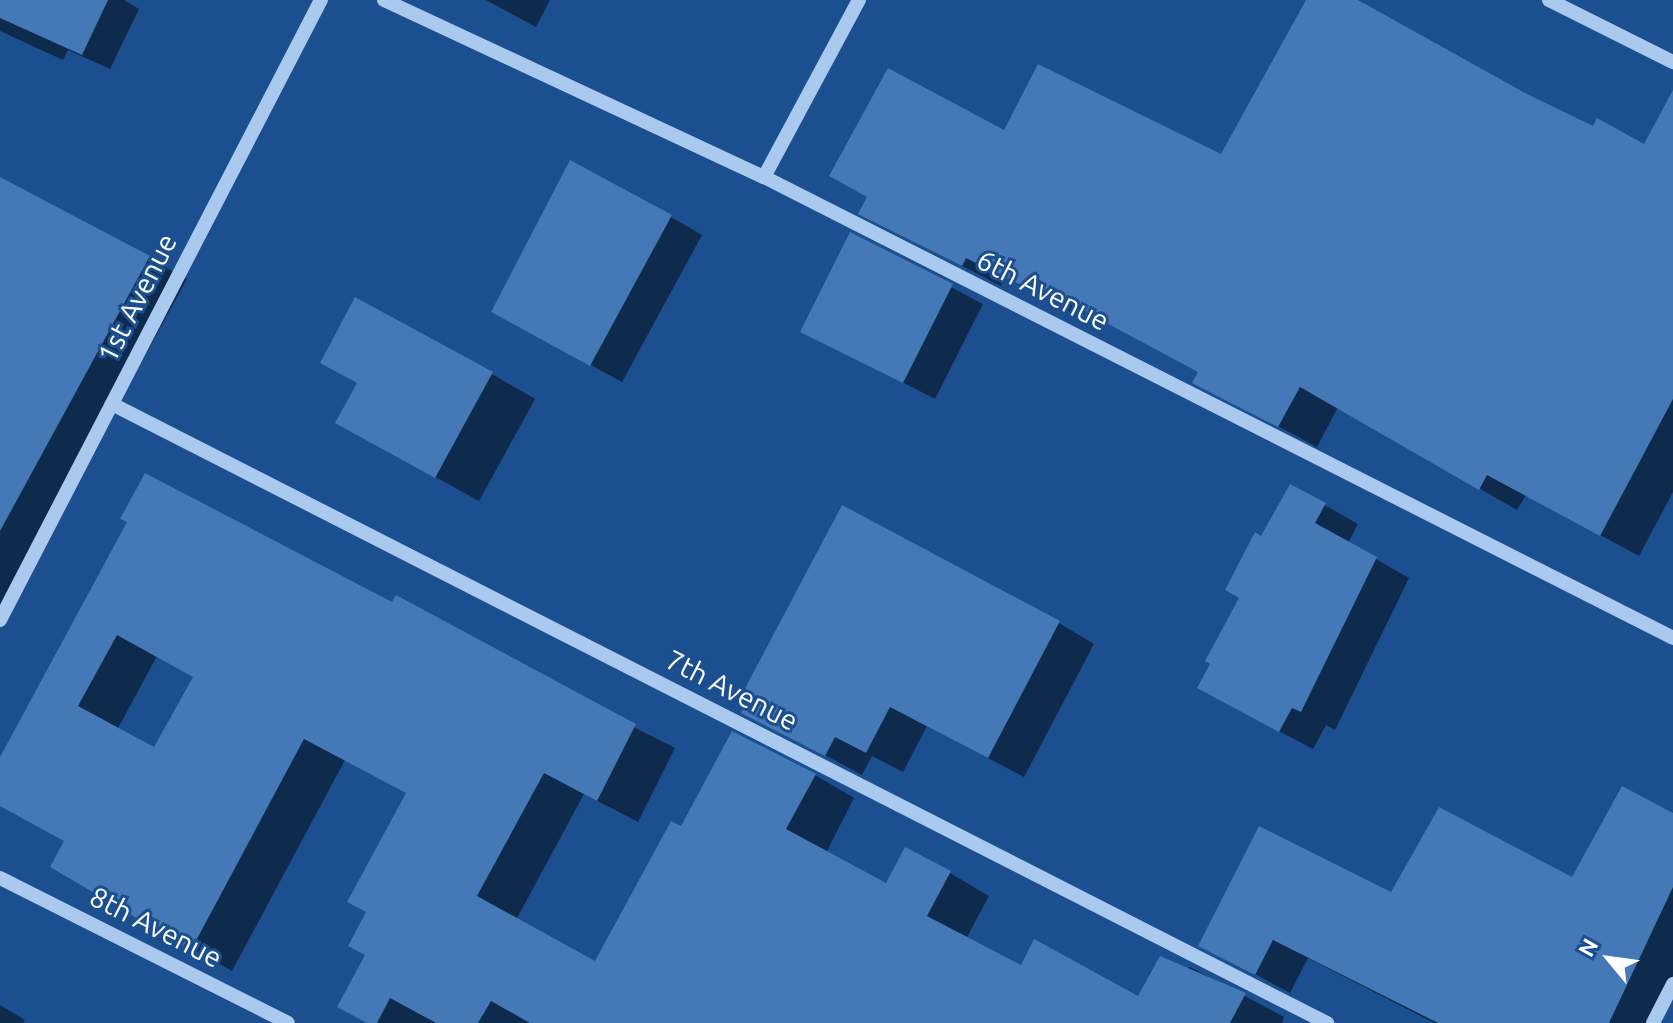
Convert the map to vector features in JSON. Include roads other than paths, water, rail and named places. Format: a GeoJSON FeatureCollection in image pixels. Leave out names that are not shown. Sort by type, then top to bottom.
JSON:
{"type":"FeatureCollection","features":[{"type":"Feature","properties":{"kind":"street","name":"1st Avenue"},"geometry":{"type":"LineString","coordinates":[[0,620],[321,0]]}},
{"type":"Feature","properties":{"kind":"street","name":"6th Avenue"},"geometry":{"type":"LineString","coordinates":[[384,0],[764,177],[1673,638]]}},
{"type":"Feature","properties":{"kind":"street"},"geometry":{"type":"LineString","coordinates":[[764,177],[859,0]]}},
{"type":"Feature","properties":{"kind":"street"},"geometry":{"type":"LineString","coordinates":[[1549,0],[1673,62]]}},
{"type":"Feature","properties":{"kind":"street","name":"7th Avenue"},"geometry":{"type":"LineString","coordinates":[[112,404],[1327,1023]]}},
{"type":"Feature","properties":{"kind":"street","name":"8th Avenue"},"geometry":{"type":"LineString","coordinates":[[0,878],[288,1023]]}},
{"type":"Feature","properties":{"kind":"street"},"geometry":{"type":"LineString","coordinates":[[1653,1023],[1673,984]]}}]}
